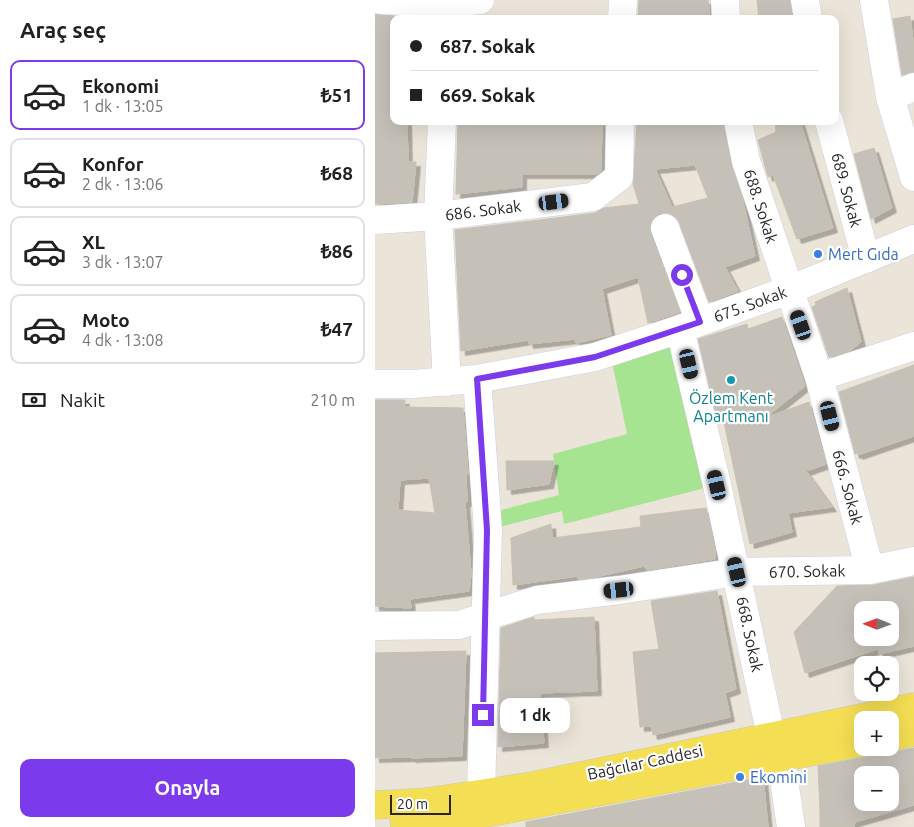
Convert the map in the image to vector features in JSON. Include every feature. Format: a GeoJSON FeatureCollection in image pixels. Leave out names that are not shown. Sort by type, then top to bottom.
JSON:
{"type":"FeatureCollection","features":[{"type":"Feature","properties":{"kind":"main road","name":"Bağcılar Caddesi"},"geometry":{"type":"LineString","coordinates":[[375,824],[447,823],[507,810],[776,747],[914,707]]}},
{"type":"Feature","properties":{"kind":"main road"},"geometry":{"type":"LineString","coordinates":[[899,735],[914,732]]}},
{"type":"Feature","properties":{"kind":"main road","name":"Bağcılar Caddesi"},"geometry":{"type":"LineString","coordinates":[[375,805],[427,802],[481,795],[776,747],[854,743]]}},
{"type":"Feature","properties":{"kind":"street"},"geometry":{"type":"LineString","coordinates":[[381,0],[447,7],[480,0]]}},
{"type":"Feature","properties":{"kind":"street"},"geometry":{"type":"LineString","coordinates":[[622,15],[623,0]]}},
{"type":"Feature","properties":{"kind":"street"},"geometry":{"type":"LineString","coordinates":[[725,0],[726,15]]}},
{"type":"Feature","properties":{"kind":"street"},"geometry":{"type":"LineString","coordinates":[[805,0],[807,15]]}},
{"type":"Feature","properties":{"kind":"street"},"geometry":{"type":"LineString","coordinates":[[873,0],[902,92],[914,177]]}},
{"type":"Feature","properties":{"kind":"street"},"geometry":{"type":"LineString","coordinates":[[442,125],[438,216],[447,382]]}},
{"type":"Feature","properties":{"kind":"street","name":"686. Sokak"},"geometry":{"type":"LineString","coordinates":[[375,220],[438,216],[593,197],[619,176],[620,125]]}},
{"type":"Feature","properties":{"kind":"street","name":"688. Sokak"},"geometry":{"type":"LineString","coordinates":[[739,125],[746,161],[789,290]]}},
{"type":"Feature","properties":{"kind":"street","name":"689. Sokak"},"geometry":{"type":"LineString","coordinates":[[830,125],[866,258]]}},
{"type":"Feature","properties":{"kind":"street","name":"668. Sokak"},"geometry":{"type":"LineString","coordinates":[[665,228],[690,325],[737,572],[776,747],[791,827]]}},
{"type":"Feature","properties":{"kind":"street","name":"675. Sokak"},"geometry":{"type":"LineString","coordinates":[[375,384],[447,382],[477,379],[595,357],[789,290],[914,239]]}},
{"type":"Feature","properties":{"kind":"street","name":"666. Sokak"},"geometry":{"type":"LineString","coordinates":[[789,290],[819,377],[870,570]]}},
{"type":"Feature","properties":{"kind":"street"},"geometry":{"type":"LineString","coordinates":[[819,377],[914,346]]}},
{"type":"Feature","properties":{"kind":"street"},"geometry":{"type":"LineString","coordinates":[[477,379],[487,530],[481,795]]}},
{"type":"Feature","properties":{"kind":"street","name":"670. Sokak"},"geometry":{"type":"LineString","coordinates":[[375,626],[459,625],[537,600],[737,572],[870,570],[914,560]]}},
{"type":"Feature","properties":{"kind":"green space"},"geometry":{"type":"Polygon","coordinates":[[[680,329],[717,485],[564,524],[562,511],[488,530],[486,514],[559,495],[553,454],[627,434],[610,352],[680,329]]]}},
{"type":"Feature","properties":{"kind":"building"},"geometry":{"type":"Polygon","coordinates":[[[639,0],[708,0],[710,15],[638,15],[639,0]]]}},
{"type":"Feature","properties":{"kind":"building"},"geometry":{"type":"Polygon","coordinates":[[[757,0],[790,0],[792,15],[759,15],[757,0]]]}},
{"type":"Feature","properties":{"kind":"building"},"geometry":{"type":"Polygon","coordinates":[[[375,14],[390,16],[390,125],[407,125],[408,162],[416,162],[412,202],[375,204],[375,14]]]}},
{"type":"Feature","properties":{"kind":"building"},"geometry":{"type":"Polygon","coordinates":[[[910,16],[914,50],[914,72],[902,75],[893,19],[910,16]]]}},
{"type":"Feature","properties":{"kind":"building"},"geometry":{"type":"Polygon","coordinates":[[[458,125],[602,125],[601,171],[597,174],[522,174],[522,187],[456,194],[458,125]]]}},
{"type":"Feature","properties":{"kind":"building"},"geometry":{"type":"Polygon","coordinates":[[[637,125],[724,125],[731,164],[742,197],[755,256],[725,267],[738,291],[709,302],[679,222],[675,216],[668,213],[660,213],[653,218],[650,233],[680,312],[648,323],[638,277],[602,289],[611,335],[576,343],[575,339],[529,344],[528,340],[461,351],[455,230],[595,213],[604,208],[639,204],[633,184],[637,125]],[[695,165],[655,169],[672,207],[708,198],[695,165]]]}},
{"type":"Feature","properties":{"kind":"building"},"geometry":{"type":"Polygon","coordinates":[[[775,125],[801,125],[833,228],[797,239],[773,175],[768,177],[758,140],[776,132],[775,125]]]}},
{"type":"Feature","properties":{"kind":"building"},"geometry":{"type":"Polygon","coordinates":[[[874,148],[892,208],[871,219],[854,154],[874,148]]]}},
{"type":"Feature","properties":{"kind":"building"},"geometry":{"type":"Polygon","coordinates":[[[847,288],[861,342],[850,351],[829,357],[812,307],[816,305],[815,302],[847,288]]]}},
{"type":"Feature","properties":{"kind":"building"},"geometry":{"type":"Polygon","coordinates":[[[782,317],[805,386],[765,418],[809,402],[826,464],[806,471],[832,507],[788,513],[792,532],[750,544],[722,413],[716,414],[698,339],[747,324],[748,329],[782,317]]]}},
{"type":"Feature","properties":{"kind":"building"},"geometry":{"type":"Polygon","coordinates":[[[914,365],[914,436],[858,455],[858,453],[855,454],[839,392],[914,365]]]}},
{"type":"Feature","properties":{"kind":"building"},"geometry":{"type":"Polygon","coordinates":[[[375,400],[405,400],[404,407],[463,408],[468,474],[466,474],[467,502],[465,502],[471,574],[469,591],[410,599],[411,608],[375,606],[375,400]],[[429,478],[400,480],[398,510],[435,513],[429,478]]]}},
{"type":"Feature","properties":{"kind":"building"},"geometry":{"type":"Polygon","coordinates":[[[506,461],[554,461],[549,484],[507,490],[506,461]]]}},
{"type":"Feature","properties":{"kind":"building"},"geometry":{"type":"Polygon","coordinates":[[[706,508],[715,550],[715,559],[647,570],[644,566],[591,578],[578,579],[578,576],[513,585],[511,538],[551,524],[552,538],[641,527],[640,516],[706,508]]]}},
{"type":"Feature","properties":{"kind":"building"},"geometry":{"type":"Polygon","coordinates":[[[914,577],[914,646],[879,654],[878,649],[805,673],[794,632],[837,586],[873,585],[914,577]]]}},
{"type":"Feature","properties":{"kind":"building"},"geometry":{"type":"Polygon","coordinates":[[[717,591],[736,689],[725,693],[730,717],[653,735],[651,726],[640,727],[633,652],[659,649],[651,601],[717,591]]]}},
{"type":"Feature","properties":{"kind":"building"},"geometry":{"type":"Polygon","coordinates":[[[534,617],[534,620],[594,617],[597,691],[540,693],[544,743],[498,747],[501,628],[534,617]]]}},
{"type":"Feature","properties":{"kind":"building"},"geometry":{"type":"Polygon","coordinates":[[[466,651],[462,756],[375,758],[375,653],[466,651]]]}},
{"type":"Feature","properties":{"kind":"building"},"geometry":{"type":"Polygon","coordinates":[[[914,748],[914,805],[899,809],[899,766],[854,766],[854,811],[893,811],[855,822],[854,827],[820,827],[818,766],[866,757],[899,756],[899,751],[914,748]]]}},
{"type":"Feature","properties":{"kind":"building"},"geometry":{"type":"Polygon","coordinates":[[[763,777],[768,827],[526,827],[526,822],[763,777]]]}},
{"type":"Feature","properties":{"kind":"place","name":"Mert Gıda"},"geometry":{"type":"Point","coordinates":[818,254]}},
{"type":"Feature","properties":{"kind":"place","name":"Özlem Kent Apartmanı"},"geometry":{"type":"Point","coordinates":[731,380]}},
{"type":"Feature","properties":{"kind":"place","name":"Ekomini"},"geometry":{"type":"Point","coordinates":[740,777]}},
{"type":"Feature","properties":{"kind":"route"},"geometry":{"type":"LineString","coordinates":[[483,715],[487,530],[477,379],[595,357],[700,322],[682,275]]}}]}
